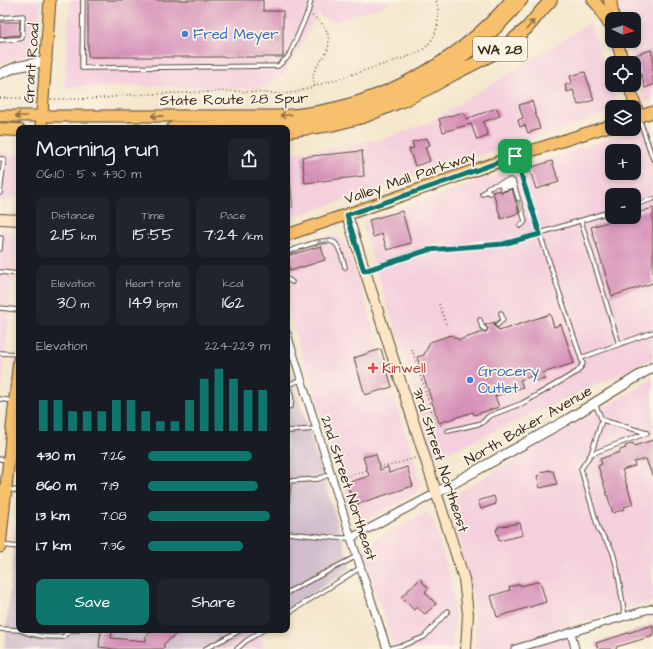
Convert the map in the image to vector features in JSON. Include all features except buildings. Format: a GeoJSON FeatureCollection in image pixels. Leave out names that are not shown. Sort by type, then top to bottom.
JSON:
{"type":"FeatureCollection","features":[{"type":"Feature","properties":{"kind":"highway","name":"WA 28"},"geometry":{"type":"LineString","coordinates":[[439,72],[497,52],[527,28],[550,0]]}},
{"type":"Feature","properties":{"kind":"highway"},"geometry":{"type":"LineString","coordinates":[[610,0],[610,12]]}},
{"type":"Feature","properties":{"kind":"highway"},"geometry":{"type":"LineString","coordinates":[[290,131],[331,125],[363,117],[402,101],[439,72]]}},
{"type":"Feature","properties":{"kind":"highway"},"geometry":{"type":"LineString","coordinates":[[0,130],[16,130]]}},
{"type":"Feature","properties":{"kind":"main road","name":"Grant Road"},"geometry":{"type":"LineString","coordinates":[[41,125],[50,0]]}},
{"type":"Feature","properties":{"kind":"main road"},"geometry":{"type":"LineString","coordinates":[[439,72],[453,53],[494,18],[511,0]]}},
{"type":"Feature","properties":{"kind":"main road"},"geometry":{"type":"LineString","coordinates":[[439,72],[464,56],[486,37],[522,0]]}},
{"type":"Feature","properties":{"kind":"main road"},"geometry":{"type":"LineString","coordinates":[[593,0],[600,8],[602,15],[605,18]]}},
{"type":"Feature","properties":{"kind":"main road"},"geometry":{"type":"LineString","coordinates":[[605,0],[608,12]]}},
{"type":"Feature","properties":{"kind":"main road","name":"State Route 28 Spur"},"geometry":{"type":"LineString","coordinates":[[0,116],[278,116],[304,114],[338,107],[370,98],[404,83],[439,72]]}},
{"type":"Feature","properties":{"kind":"main road","name":"State Route 28 Spur"},"geometry":{"type":"LineString","coordinates":[[273,125],[315,121],[362,109],[399,94],[439,72]]}},
{"type":"Feature","properties":{"kind":"main road"},"geometry":{"type":"LineString","coordinates":[[641,116],[653,112]]}},
{"type":"Feature","properties":{"kind":"main road","name":"Valley Mall Parkway"},"geometry":{"type":"LineString","coordinates":[[290,234],[515,156],[605,127]]}},
{"type":"Feature","properties":{"kind":"main road","name":"3rd Street Northeast"},"geometry":{"type":"LineString","coordinates":[[347,215],[464,580],[468,614],[466,649]]}},
{"type":"Feature","properties":{"kind":"main road"},"geometry":{"type":"LineString","coordinates":[[0,219],[16,220]]}},
{"type":"Feature","properties":{"kind":"main road"},"geometry":{"type":"LineString","coordinates":[[0,543],[4,460],[16,391]]}},
{"type":"Feature","properties":{"kind":"street"},"geometry":{"type":"LineString","coordinates":[[0,74],[16,67],[46,61]]}},
{"type":"Feature","properties":{"kind":"street","name":"2nd Street Northeast"},"geometry":{"type":"LineString","coordinates":[[290,344],[387,649]]}},
{"type":"Feature","properties":{"kind":"street","name":"North Baker Avenue"},"geometry":{"type":"LineString","coordinates":[[351,538],[552,429],[653,367]]}},
{"type":"Feature","properties":{"kind":"street"},"geometry":{"type":"LineString","coordinates":[[515,649],[653,608]]}},
{"type":"Feature","properties":{"kind":"street"},"geometry":{"type":"LineString","coordinates":[[571,632],[575,649]]}},
{"type":"Feature","properties":{"kind":"lane"},"geometry":{"type":"LineString","coordinates":[[83,0],[82,68],[278,66],[287,58],[308,12],[311,0]]}},
{"type":"Feature","properties":{"kind":"lane"},"geometry":{"type":"LineString","coordinates":[[0,18],[23,16],[22,38],[0,40]]}},
{"type":"Feature","properties":{"kind":"lane"},"geometry":{"type":"LineString","coordinates":[[641,130],[653,159]]}},
{"type":"Feature","properties":{"kind":"lane"},"geometry":{"type":"LineString","coordinates":[[448,432],[482,423],[489,416],[523,403],[577,372],[583,364],[515,156]]}},
{"type":"Feature","properties":{"kind":"lane"},"geometry":{"type":"LineString","coordinates":[[0,159],[4,159],[1,170],[0,191]]}},
{"type":"Feature","properties":{"kind":"lane"},"geometry":{"type":"LineString","coordinates":[[482,194],[488,191],[488,187],[510,180],[513,181],[525,220],[520,226]]}},
{"type":"Feature","properties":{"kind":"lane"},"geometry":{"type":"LineString","coordinates":[[502,187],[514,185]]}},
{"type":"Feature","properties":{"kind":"lane"},"geometry":{"type":"LineString","coordinates":[[641,203],[653,199]]}},
{"type":"Feature","properties":{"kind":"lane"},"geometry":{"type":"LineString","coordinates":[[364,271],[428,250],[503,244],[605,213]]}},
{"type":"Feature","properties":{"kind":"lane"},"geometry":{"type":"LineString","coordinates":[[580,221],[619,344]]}},
{"type":"Feature","properties":{"kind":"lane"},"geometry":{"type":"LineString","coordinates":[[0,238],[0,249]]}},
{"type":"Feature","properties":{"kind":"lane"},"geometry":{"type":"LineString","coordinates":[[290,251],[319,242],[328,241],[335,243],[345,266]]}},
{"type":"Feature","properties":{"kind":"lane"},"geometry":{"type":"LineString","coordinates":[[0,272],[16,274]]}},
{"type":"Feature","properties":{"kind":"lane"},"geometry":{"type":"LineString","coordinates":[[0,308],[16,310]]}},
{"type":"Feature","properties":{"kind":"lane"},"geometry":{"type":"LineString","coordinates":[[497,325],[503,320],[501,313]]}},
{"type":"Feature","properties":{"kind":"lane"},"geometry":{"type":"LineString","coordinates":[[480,320],[482,327],[485,329]]}},
{"type":"Feature","properties":{"kind":"lane"},"geometry":{"type":"LineString","coordinates":[[581,358],[653,332]]}},
{"type":"Feature","properties":{"kind":"lane"},"geometry":{"type":"LineString","coordinates":[[0,353],[16,354]]}},
{"type":"Feature","properties":{"kind":"lane"},"geometry":{"type":"LineString","coordinates":[[290,385],[301,380]]}},
{"type":"Feature","properties":{"kind":"lane"},"geometry":{"type":"LineString","coordinates":[[290,390],[292,400],[290,406]]}},
{"type":"Feature","properties":{"kind":"lane"},"geometry":{"type":"LineString","coordinates":[[0,399],[15,401]]}},
{"type":"Feature","properties":{"kind":"lane"},"geometry":{"type":"LineString","coordinates":[[594,403],[602,420],[591,454],[581,468],[599,531],[610,546],[613,553],[625,617]]}},
{"type":"Feature","properties":{"kind":"lane"},"geometry":{"type":"LineString","coordinates":[[591,454],[647,433],[602,420]]}},
{"type":"Feature","properties":{"kind":"lane"},"geometry":{"type":"LineString","coordinates":[[290,431],[317,429]]}},
{"type":"Feature","properties":{"kind":"lane"},"geometry":{"type":"LineString","coordinates":[[290,481],[318,479],[331,474]]}},
{"type":"Feature","properties":{"kind":"lane"},"geometry":{"type":"LineString","coordinates":[[3,489],[16,491]]}},
{"type":"Feature","properties":{"kind":"lane"},"geometry":{"type":"LineString","coordinates":[[290,533],[351,538]]}},
{"type":"Feature","properties":{"kind":"lane"},"geometry":{"type":"LineString","coordinates":[[0,543],[16,546]]}},
{"type":"Feature","properties":{"kind":"lane"},"geometry":{"type":"LineString","coordinates":[[290,591],[357,556]]}},
{"type":"Feature","properties":{"kind":"lane"},"geometry":{"type":"LineString","coordinates":[[290,612],[360,568]]}},
{"type":"Feature","properties":{"kind":"lane"},"geometry":{"type":"LineString","coordinates":[[387,649],[404,645],[424,637],[448,611]]}},
{"type":"Feature","properties":{"kind":"lane"},"geometry":{"type":"LineString","coordinates":[[0,628],[16,630]]}},
{"type":"Feature","properties":{"kind":"lane"},"geometry":{"type":"LineString","coordinates":[[27,633],[44,637],[63,637],[67,633]]}},
{"type":"Feature","properties":{"kind":"lane"},"geometry":{"type":"LineString","coordinates":[[205,649],[235,633]]}},
{"type":"Feature","properties":{"kind":"lane"},"geometry":{"type":"LineString","coordinates":[[237,649],[258,633]]}},
{"type":"Feature","properties":{"kind":"path"},"geometry":{"type":"LineString","coordinates":[[61,99],[111,98],[125,95],[220,91],[284,94],[297,92],[413,55],[423,49],[434,36],[439,20],[436,0]]}},
{"type":"Feature","properties":{"kind":"path"},"geometry":{"type":"LineString","coordinates":[[308,12],[325,27],[328,34],[329,43],[327,50],[314,71],[313,80],[315,86]]}},
{"type":"Feature","properties":{"kind":"path"},"geometry":{"type":"LineString","coordinates":[[0,98],[29,98]]}},
{"type":"Feature","properties":{"kind":"path"},"geometry":{"type":"LineString","coordinates":[[439,304],[446,324]]}},
{"type":"Feature","properties":{"kind":"path"},"geometry":{"type":"LineString","coordinates":[[412,349],[436,425],[441,425],[448,432]]}},
{"type":"Feature","properties":{"kind":"path"},"geometry":{"type":"LineString","coordinates":[[380,467],[415,458]]}},
{"type":"Feature","properties":{"kind":"path"},"geometry":{"type":"LineString","coordinates":[[353,500],[352,501],[345,477],[367,470]]}},
{"type":"Feature","properties":{"kind":"shaded area"},"geometry":{"type":"Polygon","coordinates":[[[0,0],[41,0],[36,53],[0,64],[0,0]]]}},
{"type":"Feature","properties":{"kind":"shaded area"},"geometry":{"type":"Polygon","coordinates":[[[70,0],[391,1],[385,5],[331,23],[318,14],[284,75],[259,89],[157,86],[65,87],[70,0]]]}},
{"type":"Feature","properties":{"kind":"shaded area"},"geometry":{"type":"Polygon","coordinates":[[[624,0],[653,0],[653,100],[644,102],[641,92],[641,56],[631,56],[628,48],[641,48],[641,12],[618,12],[616,5],[624,0]]]}},
{"type":"Feature","properties":{"kind":"shaded area"},"geometry":{"type":"Polygon","coordinates":[[[590,23],[605,66],[605,92],[614,92],[617,100],[605,100],[605,114],[290,218],[290,154],[383,139],[430,122],[590,23]]]}},
{"type":"Feature","properties":{"kind":"shaded area"},"geometry":{"type":"Polygon","coordinates":[[[653,125],[653,358],[435,458],[363,227],[369,219],[529,164],[618,136],[641,136],[641,129],[653,125]]]}},
{"type":"Feature","properties":{"kind":"shaded area"},"geometry":{"type":"Polygon","coordinates":[[[0,153],[16,154],[16,196],[11,200],[0,202],[0,153]]]}},
{"type":"Feature","properties":{"kind":"shaded area"},"geometry":{"type":"Polygon","coordinates":[[[0,228],[11,233],[16,246],[0,406],[0,228]]]}},
{"type":"Feature","properties":{"kind":"shaded area"},"geometry":{"type":"Polygon","coordinates":[[[334,235],[344,239],[421,484],[419,491],[366,520],[358,520],[352,515],[290,318],[290,246],[334,235]]]}},
{"type":"Feature","properties":{"kind":"shaded area"},"geometry":{"type":"Polygon","coordinates":[[[290,371],[351,568],[290,607],[290,371]]]}},
{"type":"Feature","properties":{"kind":"shaded area"},"geometry":{"type":"Polygon","coordinates":[[[653,379],[653,601],[566,628],[572,649],[474,649],[474,609],[450,505],[451,497],[653,379]]]}},
{"type":"Feature","properties":{"kind":"shaded area"},"geometry":{"type":"Polygon","coordinates":[[[425,513],[433,519],[451,583],[455,618],[452,649],[395,649],[362,550],[365,545],[425,513]]]}},
{"type":"Feature","properties":{"kind":"shaded area"},"geometry":{"type":"Polygon","coordinates":[[[16,527],[16,633],[250,633],[225,649],[4,649],[16,527]]]}},
{"type":"Feature","properties":{"kind":"shaded area"},"geometry":{"type":"Polygon","coordinates":[[[250,633],[259,633],[264,649],[226,649],[250,633]]]}},
{"type":"Feature","properties":{"kind":"place","name":"Fred Meyer"},"geometry":{"type":"Point","coordinates":[185,34]}},
{"type":"Feature","properties":{"kind":"place","name":"Kinwell"},"geometry":{"type":"Point","coordinates":[373,368]}},
{"type":"Feature","properties":{"kind":"place","name":"Grocery Outlet"},"geometry":{"type":"Point","coordinates":[470,380]}},
{"type":"Feature","properties":{"kind":"route"},"geometry":{"type":"LineString","coordinates":[[515,156],[540,234],[503,244],[428,250],[415,253],[364,271],[347,215],[515,156]]}}]}
